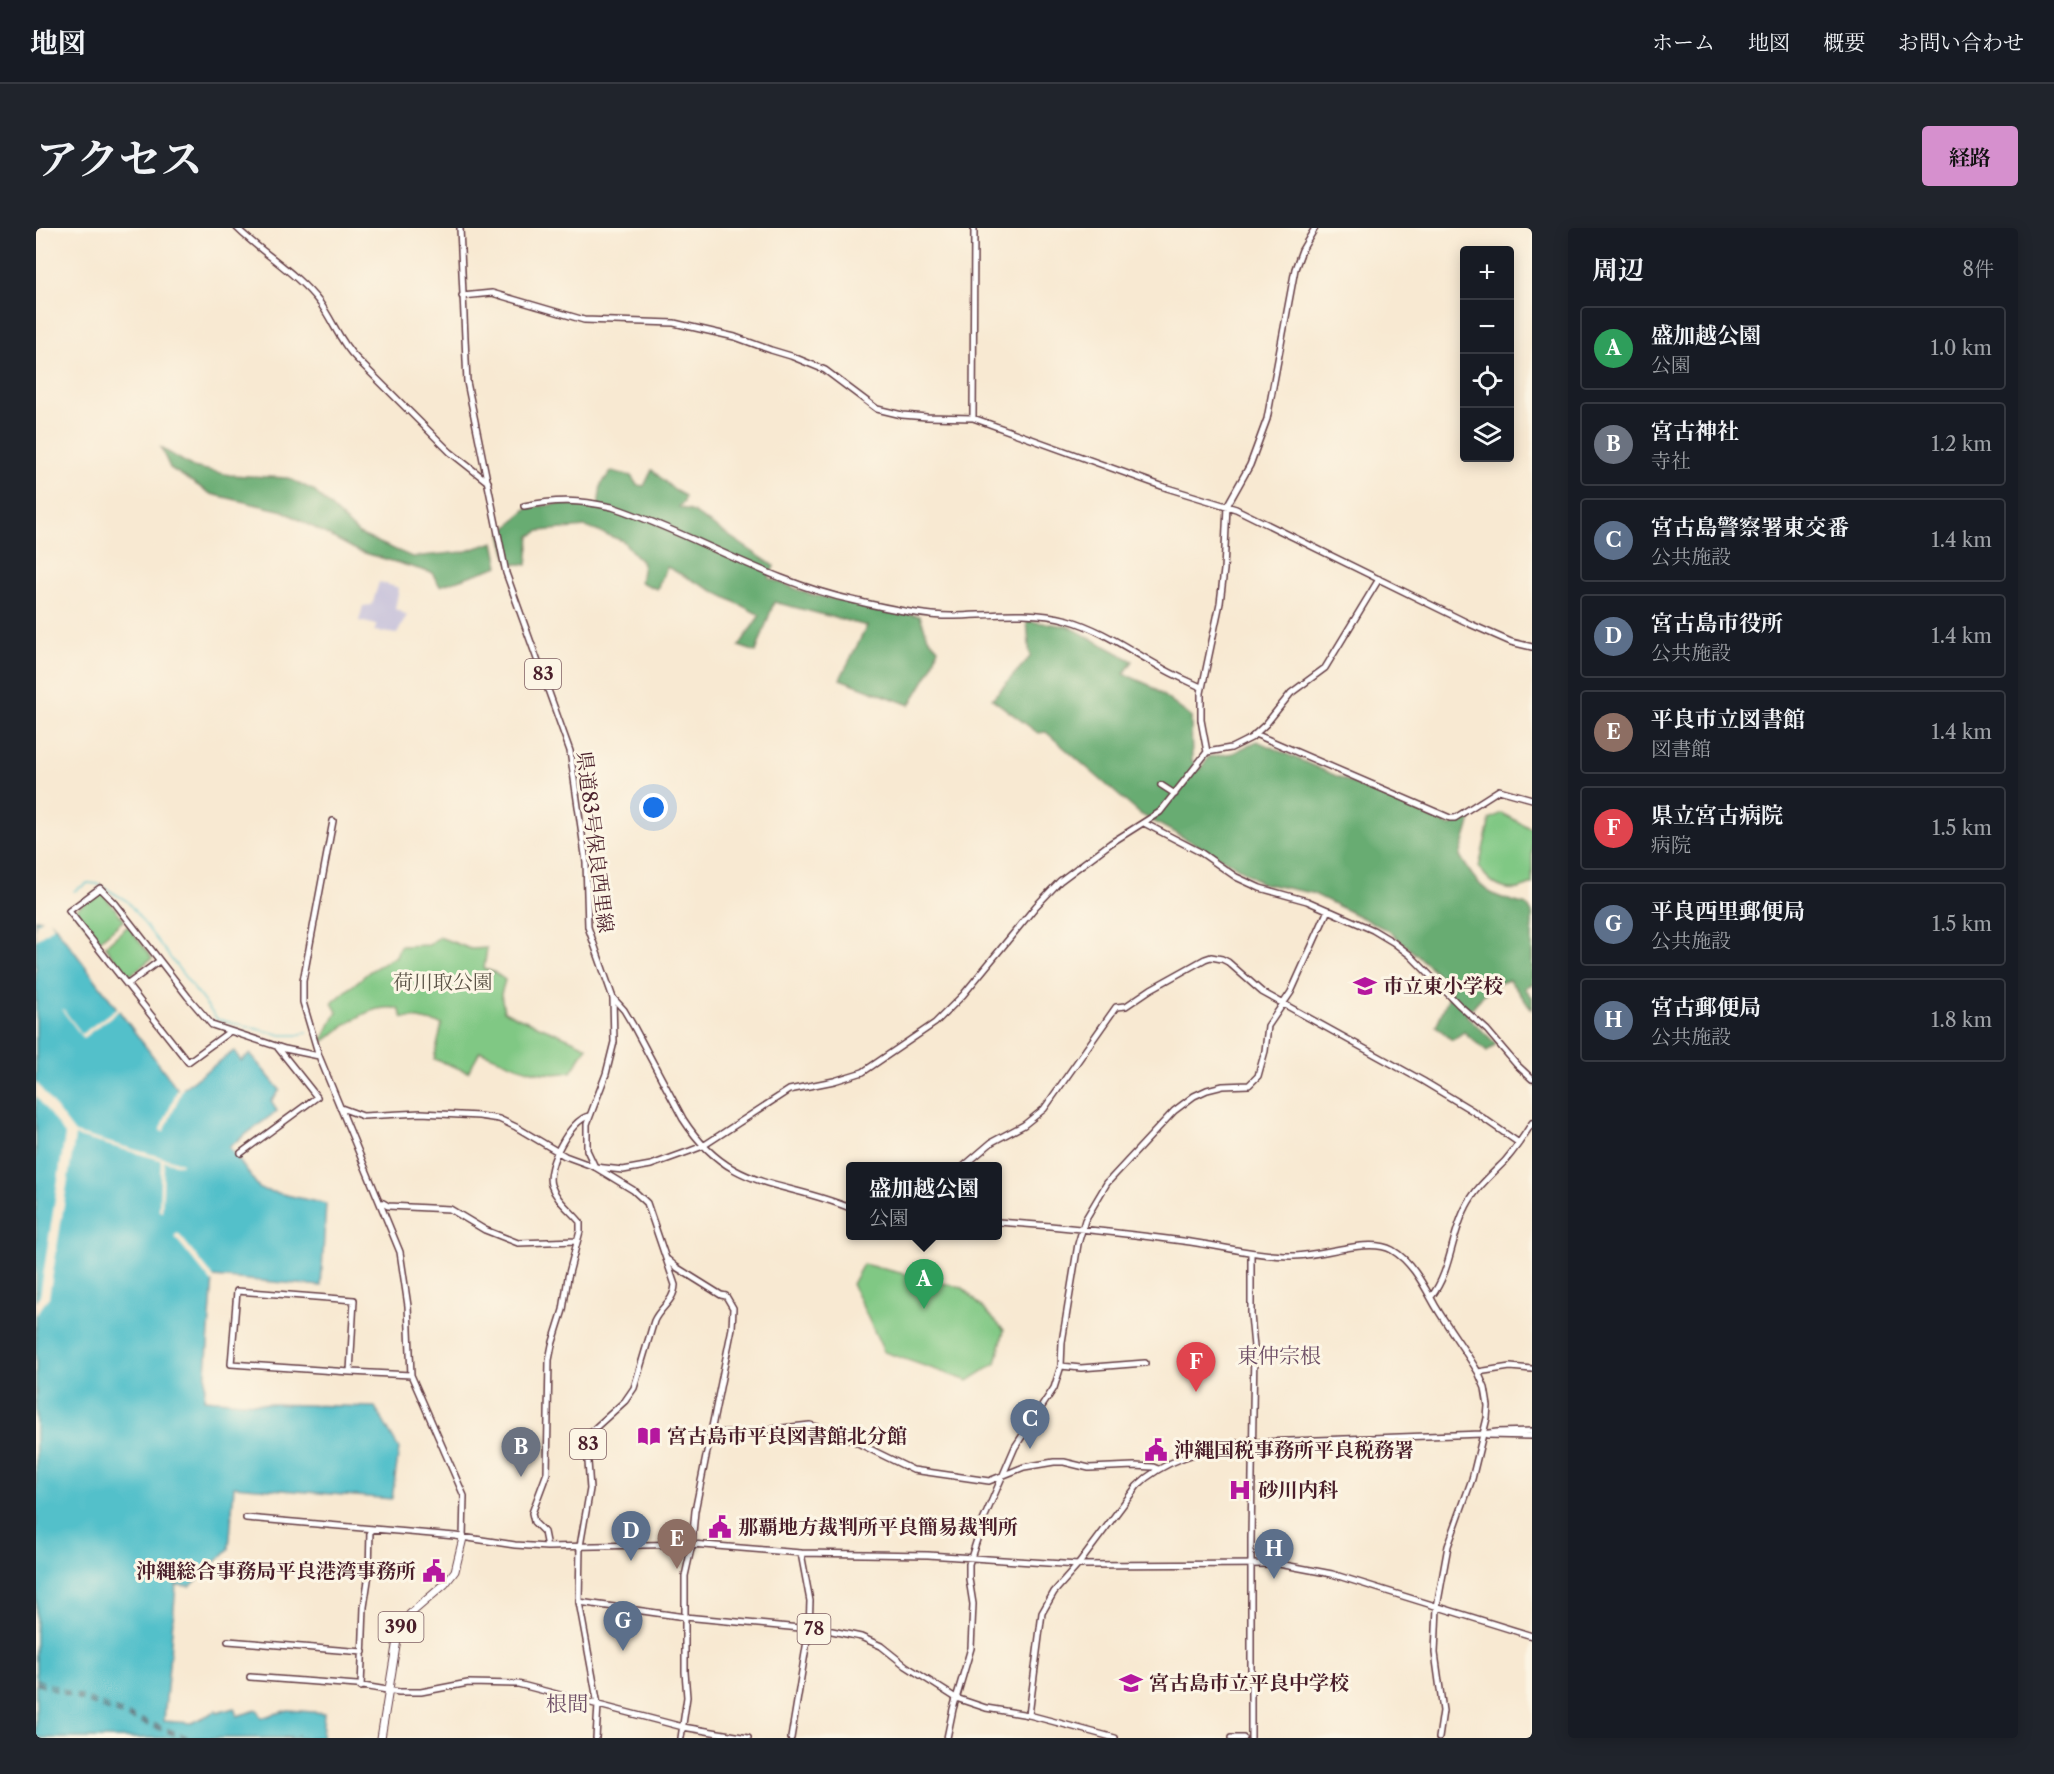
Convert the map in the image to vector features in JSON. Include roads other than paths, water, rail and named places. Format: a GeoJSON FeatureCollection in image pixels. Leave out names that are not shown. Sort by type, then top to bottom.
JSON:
{"type":"FeatureCollection","features":[{"type":"Feature","properties":{"kind":"highway","name":"390"},"geometry":{"type":"LineString","coordinates":[[381,1738],[395,1646],[401,1628],[410,1614],[445,1584],[455,1571],[463,1538]]}},
{"type":"Feature","properties":{"kind":"street"},"geometry":{"type":"LineString","coordinates":[[237,228],[314,296],[348,351],[450,452],[488,482]]}},
{"type":"Feature","properties":{"kind":"street","name":"県道83号保良西里線"},"geometry":{"type":"LineString","coordinates":[[460,228],[466,377],[506,573],[570,751],[586,862],[588,927],[613,998],[615,1033],[612,1054],[589,1116],[586,1141],[589,1157],[595,1167]]}},
{"type":"Feature","properties":{"kind":"street"},"geometry":{"type":"LineString","coordinates":[[973,418],[974,228]]}},
{"type":"Feature","properties":{"kind":"street"},"geometry":{"type":"LineString","coordinates":[[1206,752],[1201,720],[1202,687],[1220,603],[1227,506],[1250,465],[1267,419],[1283,323],[1295,269],[1302,250],[1315,228]]}},
{"type":"Feature","properties":{"kind":"street"},"geometry":{"type":"LineString","coordinates":[[462,296],[492,293],[584,320],[674,323],[729,335],[825,370],[877,409],[902,415],[973,418],[1167,488],[1227,506],[1504,639],[1532,647]]}},
{"type":"Feature","properties":{"kind":"street"},"geometry":{"type":"LineString","coordinates":[[524,507],[551,500],[565,500],[586,501],[612,507],[817,591],[853,601],[934,615],[1016,613],[1066,620],[1086,626],[1159,667],[1202,687]]}},
{"type":"Feature","properties":{"kind":"street"},"geometry":{"type":"LineString","coordinates":[[341,1108],[363,1116],[421,1113],[499,1119],[516,1126],[557,1152],[595,1167],[623,1170],[651,1165],[704,1146],[789,1090],[834,1081],[863,1072],[935,1023],[963,995],[1036,906],[1060,881],[1111,843],[1160,812],[1206,752],[1242,744],[1255,734],[1291,693],[1329,664],[1379,579]]}},
{"type":"Feature","properties":{"kind":"street"},"geometry":{"type":"LineString","coordinates":[[1255,734],[1450,818],[1455,818],[1499,790],[1532,799]]}},
{"type":"Feature","properties":{"kind":"street"},"geometry":{"type":"LineString","coordinates":[[1161,785],[1175,794]]}},
{"type":"Feature","properties":{"kind":"street"},"geometry":{"type":"LineString","coordinates":[[333,821],[302,993],[319,1056],[399,1246],[408,1306],[411,1375],[464,1496],[463,1538]]}},
{"type":"Feature","properties":{"kind":"street"},"geometry":{"type":"LineString","coordinates":[[1144,823],[1195,849],[1236,877],[1260,888],[1307,901],[1373,930],[1402,948],[1487,1030],[1532,1080]]}},
{"type":"Feature","properties":{"kind":"street"},"geometry":{"type":"LineString","coordinates":[[229,1032],[188,1062],[69,911],[100,888],[115,903],[212,1025],[277,1047],[319,1056]]}},
{"type":"Feature","properties":{"kind":"street"},"geometry":{"type":"LineString","coordinates":[[947,1738],[971,1648],[973,1604],[969,1576],[971,1558],[983,1521],[1019,1439],[1054,1388],[1061,1366],[1062,1342],[1081,1229],[1107,1183],[1174,1111],[1194,1096],[1207,1090],[1223,1086],[1249,1085],[1256,1079],[1261,1070],[1268,1026],[1285,1003],[1328,910]]}},
{"type":"Feature","properties":{"kind":"street"},"geometry":{"type":"LineString","coordinates":[[970,1162],[992,1142],[1024,1125],[1044,1108],[1116,1006],[1126,1006],[1151,989],[1211,957],[1222,959],[1262,992],[1424,1081],[1519,1143]]}},
{"type":"Feature","properties":{"kind":"street"},"geometry":{"type":"LineString","coordinates":[[128,984],[159,961]]}},
{"type":"Feature","properties":{"kind":"street"},"geometry":{"type":"LineString","coordinates":[[613,998],[624,1010],[634,1027],[683,1119],[704,1146],[726,1164],[749,1178],[846,1207]]}},
{"type":"Feature","properties":{"kind":"street"},"geometry":{"type":"LineString","coordinates":[[241,1153],[317,1097],[277,1047]]}},
{"type":"Feature","properties":{"kind":"street"},"geometry":{"type":"LineString","coordinates":[[547,1547],[544,1532],[534,1522],[532,1514],[547,1473],[549,1360],[564,1310],[568,1277],[580,1222],[554,1191],[550,1180],[557,1152],[577,1123],[589,1116]]}},
{"type":"Feature","properties":{"kind":"street"},"geometry":{"type":"LineString","coordinates":[[1431,1297],[1447,1263],[1455,1233],[1467,1205],[1519,1143],[1532,1123]]}},
{"type":"Feature","properties":{"kind":"street","name":"83"},"geometry":{"type":"LineString","coordinates":[[580,1546],[590,1489],[587,1448],[592,1430],[625,1401],[634,1388],[657,1313],[669,1303],[675,1284],[647,1203],[633,1190],[595,1167]]}},
{"type":"Feature","properties":{"kind":"street"},"geometry":{"type":"LineString","coordinates":[[381,1202],[388,1206],[450,1209],[486,1230],[518,1243],[577,1241]]}},
{"type":"Feature","properties":{"kind":"street"},"geometry":{"type":"LineString","coordinates":[[1002,1222],[1183,1241],[1251,1253],[1306,1256],[1366,1245],[1380,1246],[1392,1250],[1404,1259],[1478,1372],[1485,1389],[1488,1406],[1472,1479],[1448,1546],[1437,1607],[1435,1653],[1443,1711],[1439,1738]]}},
{"type":"Feature","properties":{"kind":"street"},"geometry":{"type":"LineString","coordinates":[[1251,1253],[1251,1315],[1254,1347],[1251,1738]]}},
{"type":"Feature","properties":{"kind":"street"},"geometry":{"type":"LineString","coordinates":[[668,1260],[695,1279],[726,1296],[733,1308],[732,1328],[695,1511],[692,1544],[685,1576],[687,1697],[681,1738]]}},
{"type":"Feature","properties":{"kind":"street"},"geometry":{"type":"LineString","coordinates":[[350,1372],[354,1300],[237,1291],[231,1364],[350,1372],[411,1375]]}},
{"type":"Feature","properties":{"kind":"street"},"geometry":{"type":"LineString","coordinates":[[1061,1366],[1081,1368],[1144,1363]]}},
{"type":"Feature","properties":{"kind":"street"},"geometry":{"type":"LineString","coordinates":[[1478,1372],[1510,1367],[1532,1369]]}},
{"type":"Feature","properties":{"kind":"street"},"geometry":{"type":"LineString","coordinates":[[712,1433],[810,1425],[833,1431],[914,1470],[989,1481],[1024,1467],[1054,1462],[1089,1468],[1134,1466],[1158,1469]]}},
{"type":"Feature","properties":{"kind":"street"},"geometry":{"type":"LineString","coordinates":[[1115,1738],[1029,1715],[1042,1613],[1054,1592],[1078,1565],[1137,1486],[1158,1469],[1211,1449],[1253,1442],[1532,1431]]}},
{"type":"Feature","properties":{"kind":"street"},"geometry":{"type":"LineString","coordinates":[[1482,1434],[1497,1437],[1532,1436]]}},
{"type":"Feature","properties":{"kind":"street"},"geometry":{"type":"LineString","coordinates":[[246,1518],[547,1547],[692,1544],[801,1553],[904,1554],[1078,1565],[1279,1564],[1312,1569],[1532,1636]]}},
{"type":"Feature","properties":{"kind":"street"},"geometry":{"type":"LineString","coordinates":[[361,1687],[370,1530]]}},
{"type":"Feature","properties":{"kind":"street"},"geometry":{"type":"LineString","coordinates":[[580,1546],[579,1602],[598,1704],[596,1738]]}},
{"type":"Feature","properties":{"kind":"street"},"geometry":{"type":"LineString","coordinates":[[791,1738],[809,1629],[810,1601],[801,1553]]}},
{"type":"Feature","properties":{"kind":"street","name":"78"},"geometry":{"type":"LineString","coordinates":[[579,1602],[685,1617],[832,1631],[861,1637],[881,1646],[906,1666],[956,1698],[987,1708],[1029,1715]]}},
{"type":"Feature","properties":{"kind":"street"},"geometry":{"type":"LineString","coordinates":[[228,1641],[363,1652]]}},
{"type":"Feature","properties":{"kind":"street"},"geometry":{"type":"LineString","coordinates":[[250,1677],[421,1692],[468,1683],[518,1684],[683,1727],[748,1738]]}},
{"type":"Feature","properties":{"kind":"street"},"geometry":{"type":"LineString","coordinates":[[1231,1738],[1244,1738]]}},
{"type":"Feature","properties":{"kind":"water"},"geometry":{"type":"Polygon","coordinates":[[[36,919],[52,922],[179,1091],[234,1051],[241,1061],[250,1054],[280,1090],[271,1101],[277,1111],[229,1147],[260,1189],[326,1204],[321,1286],[213,1277],[204,1399],[269,1404],[375,1407],[399,1449],[392,1499],[234,1486],[229,1549],[191,1586],[176,1585],[164,1721],[192,1723],[216,1711],[217,1713],[234,1708],[237,1716],[257,1710],[261,1718],[288,1710],[324,1713],[322,1738],[36,1738],[36,919]]]}},
{"type":"Feature","properties":{"kind":"waterway"},"geometry":{"type":"LineString","coordinates":[[74,891],[88,883],[98,884],[127,901],[217,1019],[282,1035],[298,1035],[307,1032]]}},
{"type":"Feature","properties":{"kind":"place","name":"市立東小学校"},"geometry":{"type":"Point","coordinates":[1365,986]}},
{"type":"Feature","properties":{"kind":"place","name":"盛加越公園"},"geometry":{"type":"Point","coordinates":[924,1309]}},
{"type":"Feature","properties":{"kind":"place","name":"県立宮古病院"},"geometry":{"type":"Point","coordinates":[1196,1392]}},
{"type":"Feature","properties":{"kind":"place","name":"宮古島市平良図書館北分館"},"geometry":{"type":"Point","coordinates":[649,1436]}},
{"type":"Feature","properties":{"kind":"place","name":"宮古島警察署東交番"},"geometry":{"type":"Point","coordinates":[1030,1449]}},
{"type":"Feature","properties":{"kind":"place","name":"沖縄国税事務所平良税務署"},"geometry":{"type":"Point","coordinates":[1156,1450]}},
{"type":"Feature","properties":{"kind":"place","name":"宮古神社"},"geometry":{"type":"Point","coordinates":[521,1477]}},
{"type":"Feature","properties":{"kind":"place","name":"砂川内科"},"geometry":{"type":"Point","coordinates":[1240,1490]}},
{"type":"Feature","properties":{"kind":"place","name":"那覇地方裁判所平良簡易裁判所"},"geometry":{"type":"Point","coordinates":[720,1527]}},
{"type":"Feature","properties":{"kind":"place","name":"宮古島市役所"},"geometry":{"type":"Point","coordinates":[631,1561]}},
{"type":"Feature","properties":{"kind":"place","name":"平良市立図書館"},"geometry":{"type":"Point","coordinates":[677,1569]}},
{"type":"Feature","properties":{"kind":"place","name":"沖縄総合事務局平良港湾事務所"},"geometry":{"type":"Point","coordinates":[434,1571]}},
{"type":"Feature","properties":{"kind":"place","name":"宮古郵便局"},"geometry":{"type":"Point","coordinates":[1274,1579]}},
{"type":"Feature","properties":{"kind":"place","name":"平良西里郵便局"},"geometry":{"type":"Point","coordinates":[623,1651]}},
{"type":"Feature","properties":{"kind":"place","name":"宮古島市立平良中学校"},"geometry":{"type":"Point","coordinates":[1131,1683]}},
{"type":"Feature","properties":{"kind":"district","name":"東仲宗根"},"geometry":{"type":"Point","coordinates":[1279,1355]}},
{"type":"Feature","properties":{"kind":"district","name":"根間"},"geometry":{"type":"Point","coordinates":[567,1703]}},
{"type":"Feature","properties":{"kind":"park label","name":"荷川取公園"},"geometry":{"type":"Point","coordinates":[443,982]}}]}
